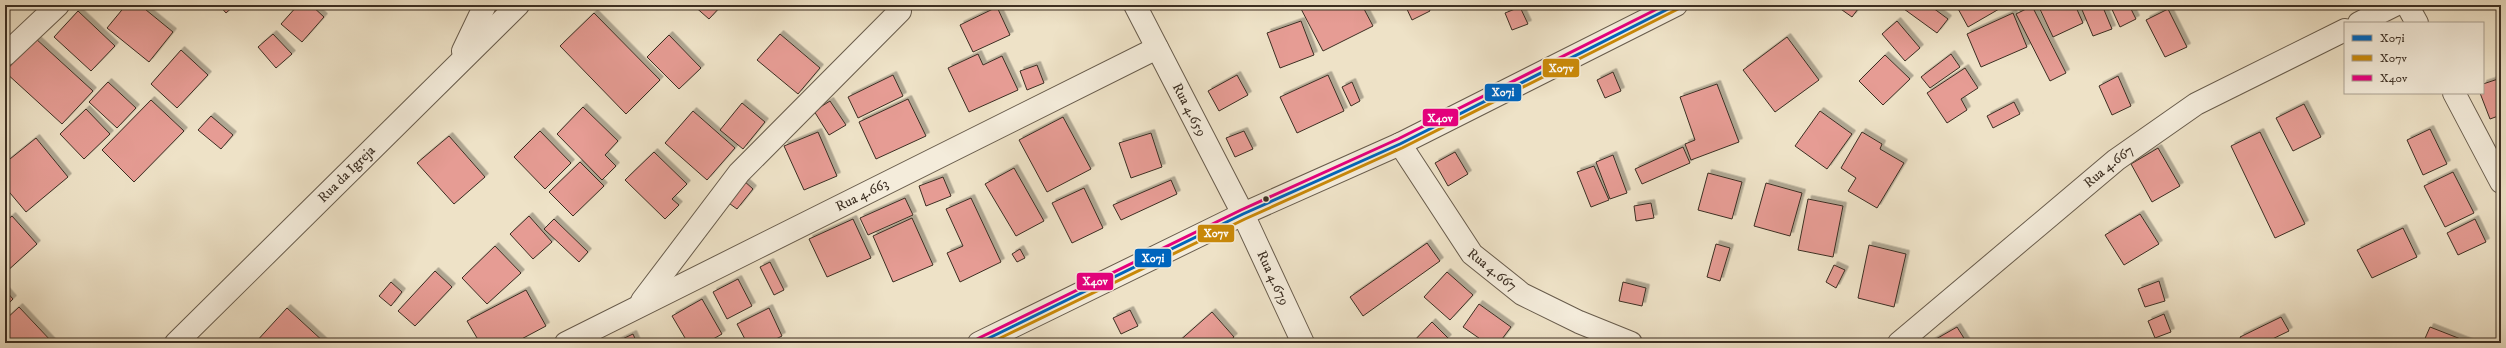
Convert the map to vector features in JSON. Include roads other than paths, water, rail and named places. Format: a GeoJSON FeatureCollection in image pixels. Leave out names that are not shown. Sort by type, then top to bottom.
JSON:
{"type":"FeatureCollection","features":[{"type":"Feature","properties":{"kind":"street"},"geometry":{"type":"LineString","coordinates":[[5,55],[58,5]]}},
{"type":"Feature","properties":{"kind":"street"},"geometry":{"type":"LineString","coordinates":[[457,65],[485,5]]}},
{"type":"Feature","properties":{"kind":"street","name":"Rua da Igreja"},"geometry":{"type":"LineString","coordinates":[[176,343],[518,5]]}},
{"type":"Feature","properties":{"kind":"street","name":"Rua 4.659"},"geometry":{"type":"LineString","coordinates":[[1135,5],[1243,214]]}},
{"type":"Feature","properties":{"kind":"street"},"geometry":{"type":"LineString","coordinates":[[979,343],[1243,214],[1400,144],[1676,5]]}},
{"type":"Feature","properties":{"kind":"street"},"geometry":{"type":"LineString","coordinates":[[2361,22],[2395,5]]}},
{"type":"Feature","properties":{"kind":"street"},"geometry":{"type":"LineString","coordinates":[[2407,5],[2416,22]]}},
{"type":"Feature","properties":{"kind":"street"},"geometry":{"type":"LineString","coordinates":[[639,306],[740,173],[900,11]]}},
{"type":"Feature","properties":{"kind":"street","name":"Rua 4.667"},"geometry":{"type":"LineString","coordinates":[[1899,343],[2122,156],[2196,104],[2344,30]]}},
{"type":"Feature","properties":{"kind":"street","name":"Rua 4.663"},"geometry":{"type":"LineString","coordinates":[[566,343],[1158,48]]}},
{"type":"Feature","properties":{"kind":"street"},"geometry":{"type":"LineString","coordinates":[[2455,94],[2501,182]]}},
{"type":"Feature","properties":{"kind":"street","name":"Rua 4.667"},"geometry":{"type":"LineString","coordinates":[[1400,144],[1472,254],[1522,294],[1579,322],[1631,343]]}},
{"type":"Feature","properties":{"kind":"street","name":"Rua 4.679"},"geometry":{"type":"LineString","coordinates":[[1243,214],[1302,343]]}}]}
